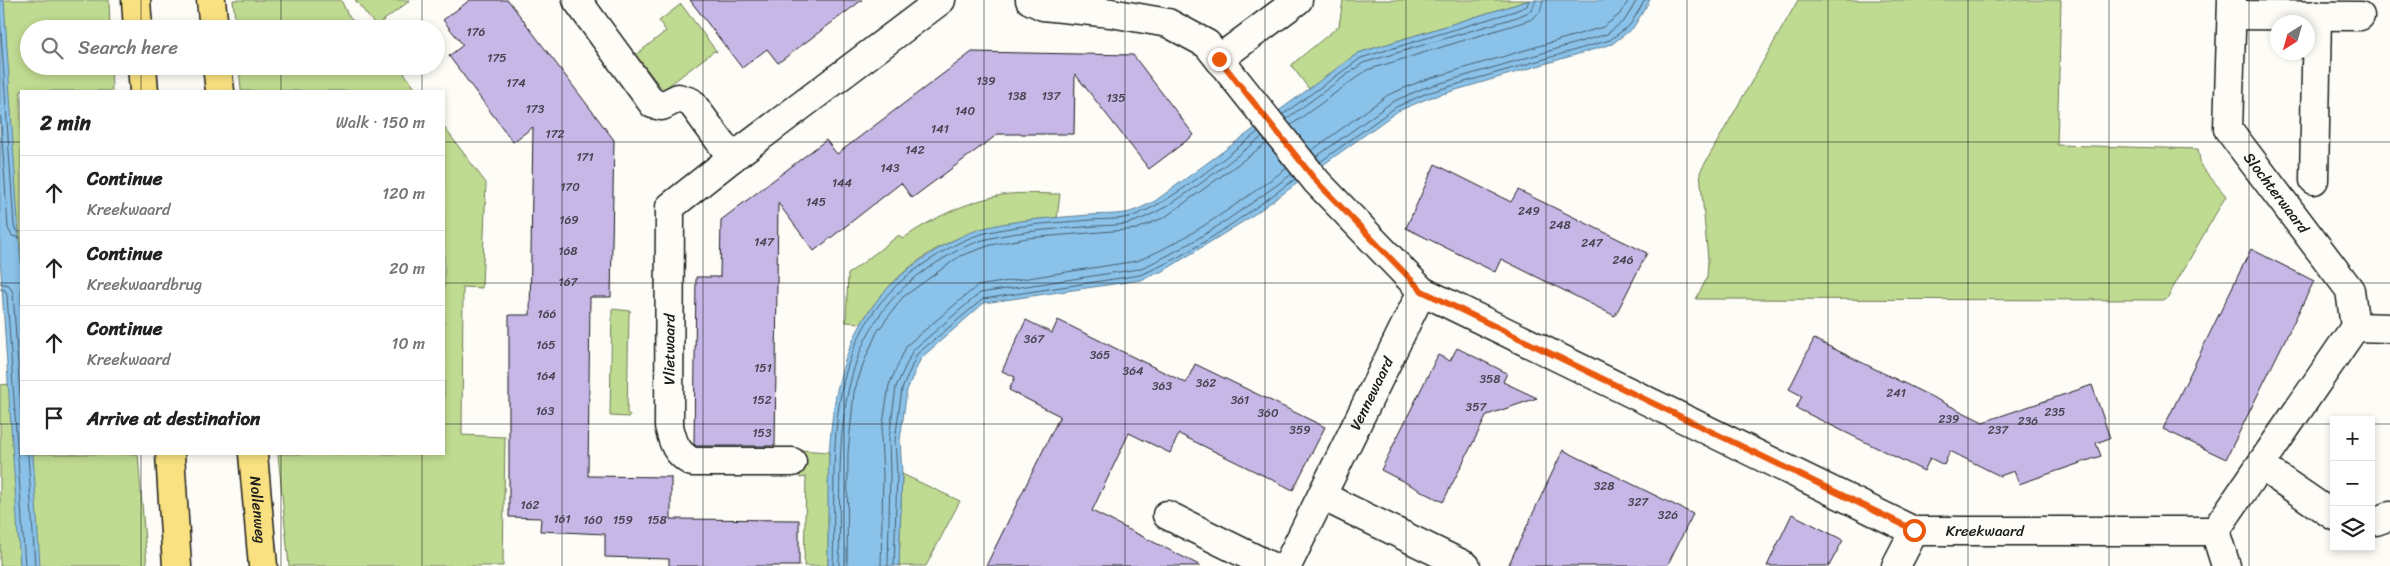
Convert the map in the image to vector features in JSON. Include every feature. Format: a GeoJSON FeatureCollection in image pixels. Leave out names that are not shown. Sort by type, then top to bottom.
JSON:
{"type":"FeatureCollection","features":[{"type":"Feature","properties":{"kind":"highway"},"geometry":{"type":"LineString","coordinates":[[136,0],[137,20]]}},
{"type":"Feature","properties":{"kind":"highway"},"geometry":{"type":"LineString","coordinates":[[211,0],[213,20]]}},
{"type":"Feature","properties":{"kind":"highway"},"geometry":{"type":"LineString","coordinates":[[143,75],[144,90]]}},
{"type":"Feature","properties":{"kind":"highway"},"geometry":{"type":"LineString","coordinates":[[219,75],[220,90]]}},
{"type":"Feature","properties":{"kind":"highway"},"geometry":{"type":"LineString","coordinates":[[170,455],[177,566]]}},
{"type":"Feature","properties":{"kind":"highway","name":"Nollenweg"},"geometry":{"type":"LineString","coordinates":[[253,455],[263,566]]}},
{"type":"Feature","properties":{"kind":"street"},"geometry":{"type":"LineString","coordinates":[[577,0],[654,104],[662,106],[678,98],[691,102],[732,158]]}},
{"type":"Feature","properties":{"kind":"street","name":"Vlietwaard"},"geometry":{"type":"LineString","coordinates":[[792,462],[692,462],[682,457],[674,446],[669,426],[670,207],[941,0]]}},
{"type":"Feature","properties":{"kind":"street"},"geometry":{"type":"LineString","coordinates":[[1030,0],[1043,6],[1095,6],[1168,23],[1207,44],[1219,59],[1298,0]]}},
{"type":"Feature","properties":{"kind":"street","name":"Slochterwaard"},"geometry":{"type":"LineString","coordinates":[[2355,327],[2350,290],[2228,129],[2232,8],[2317,15],[2360,16]]}},
{"type":"Feature","properties":{"kind":"street"},"geometry":{"type":"LineString","coordinates":[[2314,180],[2317,15]]}},
{"type":"Feature","properties":{"kind":"street","name":"Kreekwaard"},"geometry":{"type":"LineString","coordinates":[[1219,59],[1259,106],[1317,182],[1422,291],[1914,530],[2215,531]]}},
{"type":"Feature","properties":{"kind":"street","name":"Vennewaard"},"geometry":{"type":"LineString","coordinates":[[1287,566],[1422,291]]}},
{"type":"Feature","properties":{"kind":"street"},"geometry":{"type":"LineString","coordinates":[[2226,566],[2215,531],[2355,327],[2390,328]]}},
{"type":"Feature","properties":{"kind":"street"},"geometry":{"type":"LineString","coordinates":[[2261,466],[2330,513]]}},
{"type":"Feature","properties":{"kind":"street"},"geometry":{"type":"LineString","coordinates":[[1322,496],[1466,566]]}},
{"type":"Feature","properties":{"kind":"street"},"geometry":{"type":"LineString","coordinates":[[1167,515],[1270,566]]}},
{"type":"Feature","properties":{"kind":"street"},"geometry":{"type":"LineString","coordinates":[[2375,521],[2390,516]]}},
{"type":"Feature","properties":{"kind":"street"},"geometry":{"type":"LineString","coordinates":[[1896,566],[1914,530]]}},
{"type":"Feature","properties":{"kind":"green space"},"geometry":{"type":"Polygon","coordinates":[[[0,0],[109,0],[110,20],[20,20],[20,75],[111,75],[112,90],[20,90],[20,455],[138,455],[147,566],[0,566],[0,385],[19,383],[0,0]]]}},
{"type":"Feature","properties":{"kind":"green space"},"geometry":{"type":"Polygon","coordinates":[[[233,0],[341,0],[352,20],[235,20],[233,0]]]}},
{"type":"Feature","properties":{"kind":"green space"},"geometry":{"type":"Polygon","coordinates":[[[355,0],[411,0],[384,20],[371,20],[355,0]]]}},
{"type":"Feature","properties":{"kind":"green space"},"geometry":{"type":"Polygon","coordinates":[[[1343,0],[1530,0],[1358,53],[1309,89],[1291,65],[1339,26],[1343,0]]]}},
{"type":"Feature","properties":{"kind":"green space"},"geometry":{"type":"Polygon","coordinates":[[[1798,0],[2061,0],[2057,145],[2198,149],[2201,166],[2226,196],[2166,300],[1696,299],[1707,278],[1708,260],[1700,172],[1798,0]]]}},
{"type":"Feature","properties":{"kind":"green space"},"geometry":{"type":"Polygon","coordinates":[[[681,4],[717,52],[714,51],[663,90],[634,53],[637,54],[666,31],[659,21],[681,4]]]}},
{"type":"Feature","properties":{"kind":"green space"},"geometry":{"type":"Polygon","coordinates":[[[240,75],[405,75],[416,90],[241,90],[240,75]]]}},
{"type":"Feature","properties":{"kind":"green space"},"geometry":{"type":"Polygon","coordinates":[[[445,128],[486,183],[482,288],[463,287],[462,435],[505,437],[503,566],[289,566],[278,455],[445,455],[445,128]]]}},
{"type":"Feature","properties":{"kind":"green space"},"geometry":{"type":"Polygon","coordinates":[[[1016,194],[1060,194],[1057,218],[997,226],[970,233],[945,244],[922,258],[900,276],[880,297],[861,323],[846,322],[848,274],[899,235],[902,239],[926,224],[962,206],[988,198],[1016,194]]]}},
{"type":"Feature","properties":{"kind":"green space"},"geometry":{"type":"Polygon","coordinates":[[[612,309],[631,311],[629,313],[627,413],[630,415],[629,417],[610,416],[612,309]]]}},
{"type":"Feature","properties":{"kind":"green space"},"geometry":{"type":"Polygon","coordinates":[[[800,450],[829,452],[828,566],[804,566],[806,477],[800,478],[800,450]]]}},
{"type":"Feature","properties":{"kind":"green space"},"geometry":{"type":"Polygon","coordinates":[[[902,474],[960,501],[926,566],[899,566],[902,474]]]}},
{"type":"Feature","properties":{"kind":"water"},"geometry":{"type":"Polygon","coordinates":[[[0,0],[4,0],[20,251],[20,455],[33,455],[40,566],[20,566],[0,257],[0,0]]]}},
{"type":"Feature","properties":{"kind":"water"},"geometry":{"type":"Polygon","coordinates":[[[1530,0],[1650,0],[1633,28],[1612,44],[1429,98],[1398,111],[1249,218],[1165,270],[1141,280],[984,303],[921,358],[907,390],[900,440],[902,474],[899,566],[828,566],[830,439],[836,398],[846,359],[862,322],[887,289],[921,260],[953,240],[988,227],[1038,219],[1120,214],[1140,208],[1155,201],[1358,53],[1530,0]]]}},
{"type":"Feature","properties":{"kind":"building"},"geometry":{"type":"Polygon","coordinates":[[[470,0],[508,0],[614,140],[611,297],[590,297],[588,476],[671,477],[671,519],[799,520],[799,566],[669,566],[669,559],[605,557],[605,534],[540,531],[541,518],[509,517],[509,315],[530,315],[533,127],[513,142],[449,56],[463,45],[445,20],[443,20],[470,0]]]}},
{"type":"Feature","properties":{"kind":"building"},"geometry":{"type":"Polygon","coordinates":[[[690,0],[862,0],[778,63],[767,49],[742,68],[690,0]]]}},
{"type":"Feature","properties":{"kind":"building"},"geometry":{"type":"Polygon","coordinates":[[[972,52],[1133,55],[1194,135],[1149,169],[1075,74],[1074,134],[998,134],[912,198],[901,183],[814,251],[778,203],[775,446],[696,446],[694,444],[696,277],[720,277],[721,220],[826,140],[837,154],[972,52]]]}},
{"type":"Feature","properties":{"kind":"building"},"geometry":{"type":"Polygon","coordinates":[[[1435,164],[1511,202],[1518,190],[1647,253],[1615,316],[1501,259],[1495,272],[1406,228],[1435,164]]]}},
{"type":"Feature","properties":{"kind":"building"},"geometry":{"type":"Polygon","coordinates":[[[2251,249],[2314,281],[2226,459],[2163,429],[2251,249]]]}},
{"type":"Feature","properties":{"kind":"building"},"geometry":{"type":"Polygon","coordinates":[[[1026,320],[1052,333],[1058,320],[1186,383],[1195,364],[1325,427],[1293,490],[1179,434],[1170,453],[1129,433],[1092,511],[1201,566],[986,566],[1060,416],[1009,390],[1015,377],[1002,371],[1026,320]]]}},
{"type":"Feature","properties":{"kind":"building"},"geometry":{"type":"Polygon","coordinates":[[[1814,339],[1983,422],[2092,385],[2110,438],[2096,443],[2101,456],[2019,484],[2014,471],[2000,476],[1950,451],[1944,465],[1930,458],[1924,471],[1796,408],[1802,396],[1789,389],[1814,339]]]}},
{"type":"Feature","properties":{"kind":"building"},"geometry":{"type":"Polygon","coordinates":[[[1457,348],[1507,373],[1503,382],[1537,398],[1487,415],[1443,502],[1381,470],[1438,355],[1450,361],[1457,348]]]}},
{"type":"Feature","properties":{"kind":"building"},"geometry":{"type":"Polygon","coordinates":[[[1563,450],[1693,514],[1667,566],[1508,566],[1563,450]]]}},
{"type":"Feature","properties":{"kind":"building"},"geometry":{"type":"Polygon","coordinates":[[[1792,514],[1843,540],[1829,566],[1767,566],[1792,514]]]}},
{"type":"Feature","properties":{"kind":"route"},"geometry":{"type":"LineString","coordinates":[[1219,59],[1259,106],[1317,182],[1375,245],[1422,291],[1914,530]]}}]}
